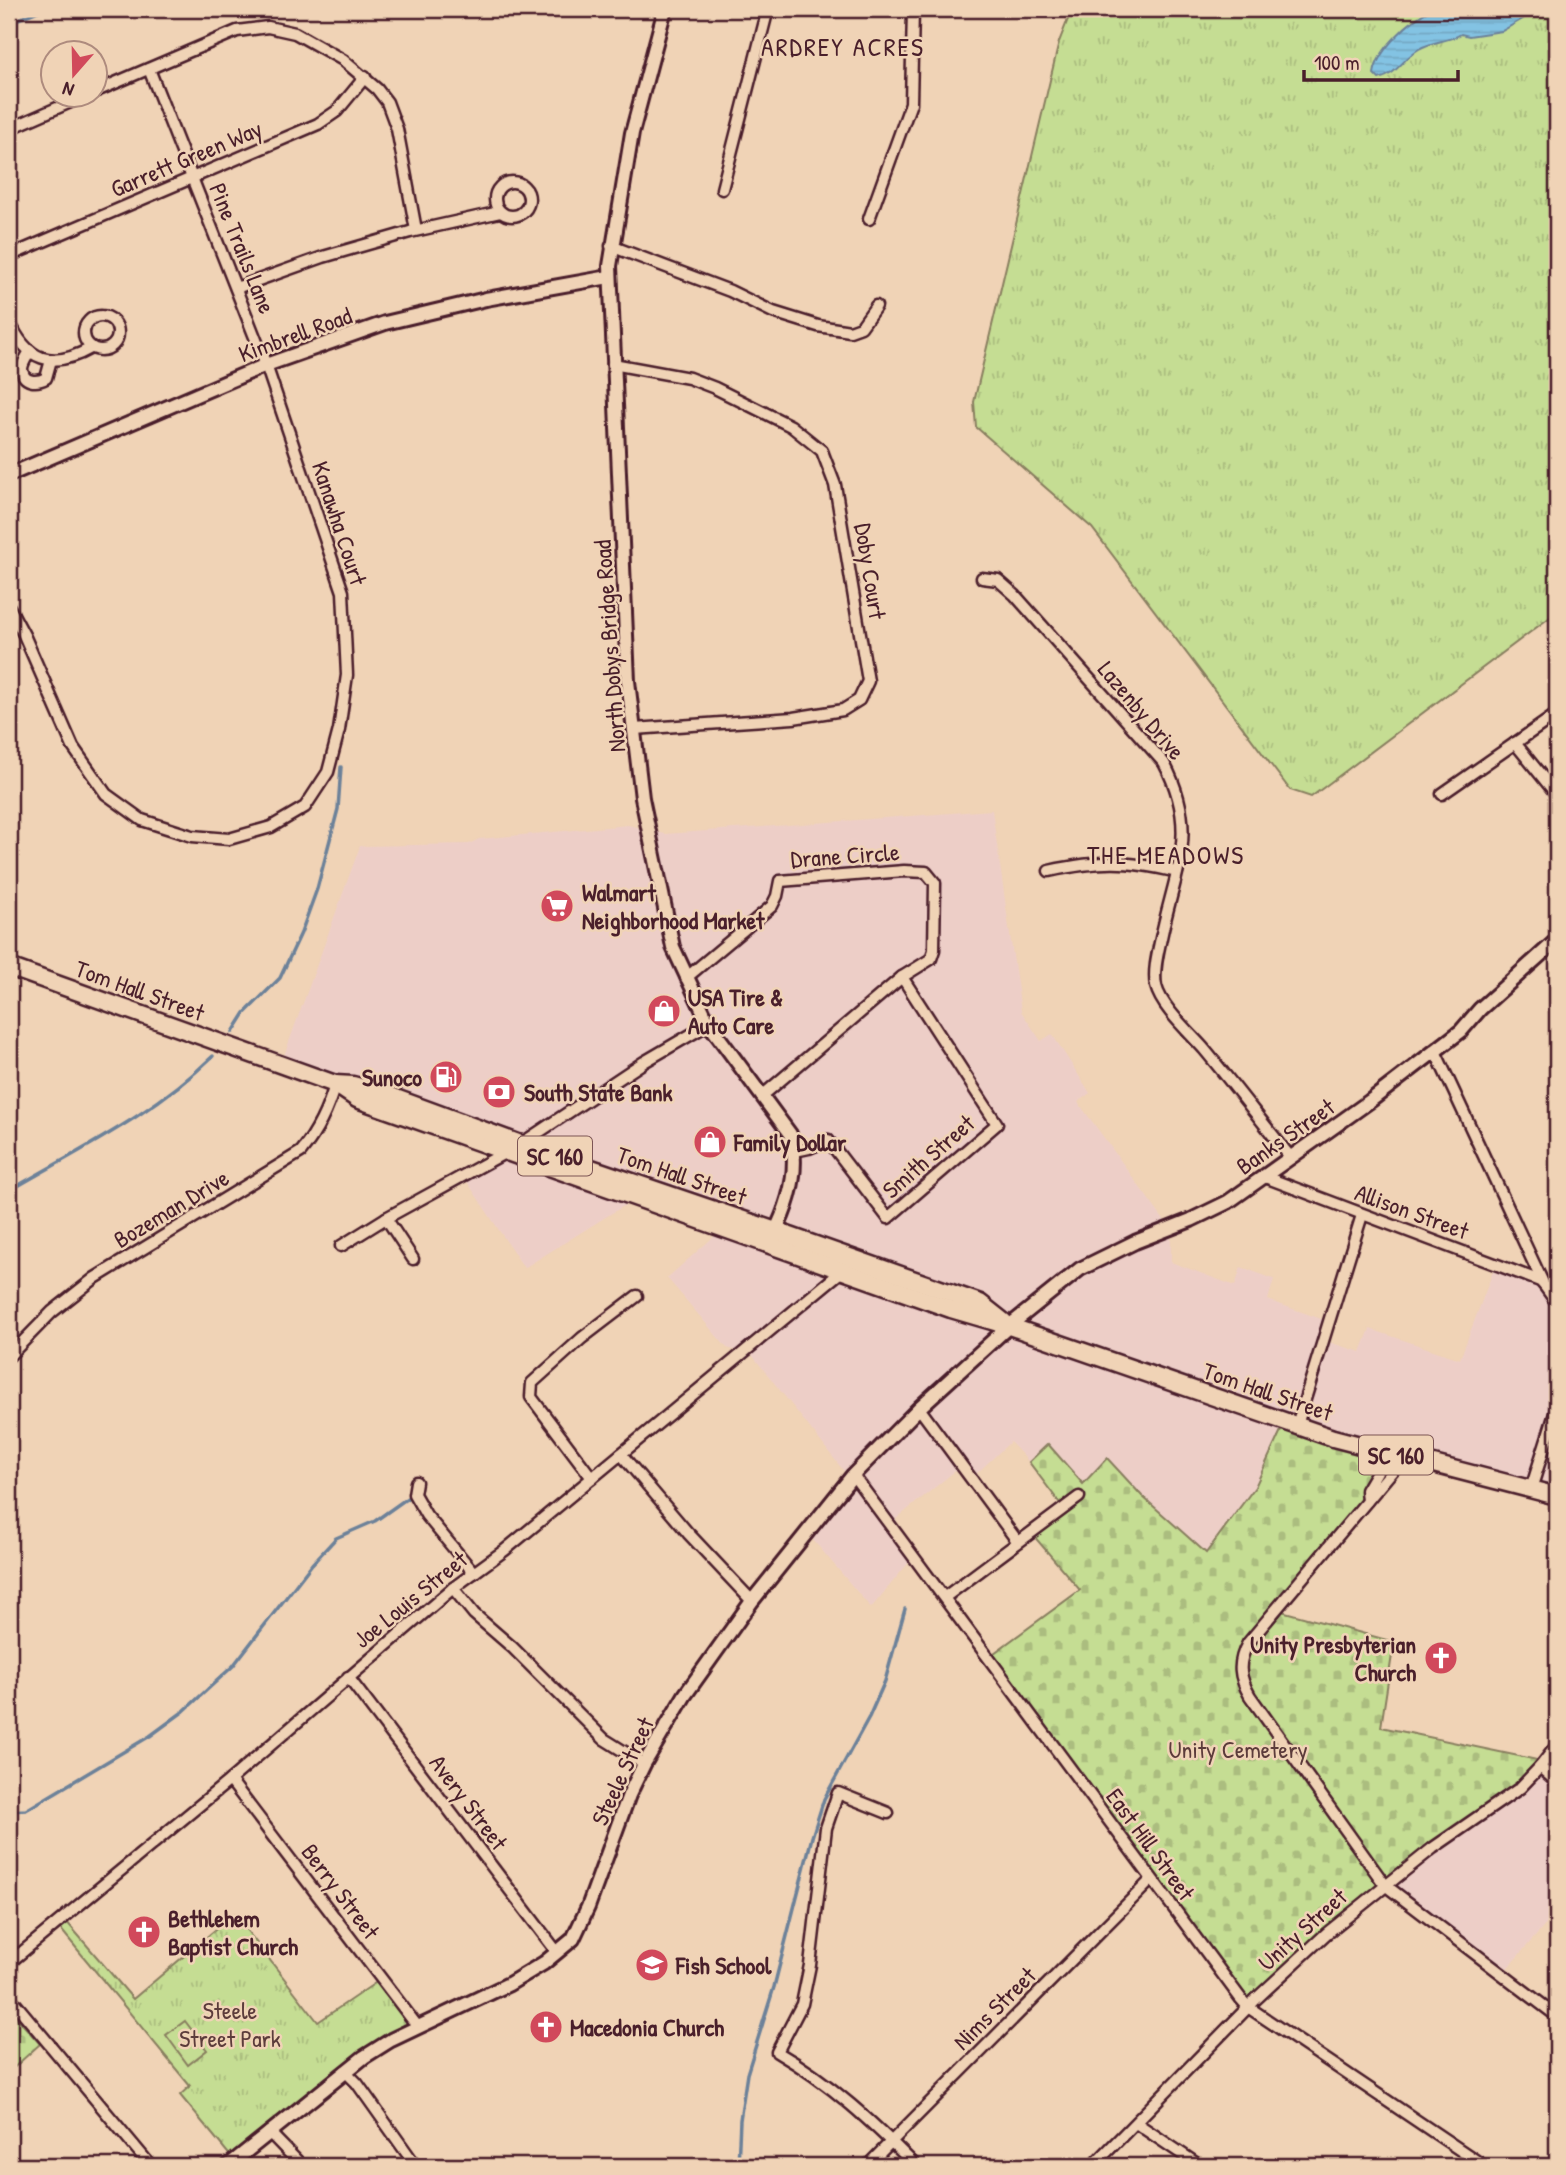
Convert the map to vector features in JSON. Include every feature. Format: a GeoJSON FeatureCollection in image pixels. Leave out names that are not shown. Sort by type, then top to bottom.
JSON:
{"type":"FeatureCollection","features":[{"type":"Feature","properties":{"kind":"main road","name":"Tom Hall Street"},"geometry":{"type":"LineString","coordinates":[[9,967],[335,1084],[357,1100],[513,1148],[773,1237],[980,1303],[1009,1326]]}},
{"type":"Feature","properties":{"kind":"main road","name":"Tom Hall Street"},"geometry":{"type":"LineString","coordinates":[[773,1237],[842,1271],[1297,1425],[1396,1455],[1557,1496]]}},
{"type":"Feature","properties":{"kind":"street","name":"North Dobys Bridge Road"},"geometry":{"type":"LineString","coordinates":[[666,9],[632,133],[611,246],[609,277],[628,681],[642,798],[673,947],[709,1024],[790,1134],[795,1151]]}},
{"type":"Feature","properties":{"kind":"street"},"geometry":{"type":"LineString","coordinates":[[722,189],[768,9]]}},
{"type":"Feature","properties":{"kind":"street"},"geometry":{"type":"LineString","coordinates":[[869,219],[911,103],[913,9]]}},
{"type":"Feature","properties":{"kind":"street"},"geometry":{"type":"LineString","coordinates":[[108,86],[237,31],[268,27],[288,31],[312,41],[365,77],[382,95],[393,114],[416,230]]}},
{"type":"Feature","properties":{"kind":"street","name":"Pine Trails Lane"},"geometry":{"type":"LineString","coordinates":[[149,69],[266,365]]}},
{"type":"Feature","properties":{"kind":"street","name":"Garrett Green Way"},"geometry":{"type":"LineString","coordinates":[[9,256],[318,124],[337,111],[365,77]]}},
{"type":"Feature","properties":{"kind":"street"},"geometry":{"type":"LineString","coordinates":[[9,129],[57,108]]}},
{"type":"Feature","properties":{"kind":"street"},"geometry":{"type":"LineString","coordinates":[[236,288],[323,257],[416,230],[500,212]]}},
{"type":"Feature","properties":{"kind":"street"},"geometry":{"type":"LineString","coordinates":[[611,246],[730,291],[773,312],[818,326],[850,331],[861,327],[876,306]]}},
{"type":"Feature","properties":{"kind":"street","name":"Kimbrell Road"},"geometry":{"type":"LineString","coordinates":[[9,475],[266,365],[385,323],[435,310],[609,277]]}},
{"type":"Feature","properties":{"kind":"street"},"geometry":{"type":"LineString","coordinates":[[9,320],[16,338],[30,351],[51,360],[64,360],[91,348]]}},
{"type":"Feature","properties":{"kind":"street"},"geometry":{"type":"LineString","coordinates":[[30,351],[22,370],[29,380],[42,380],[48,374],[51,360]]}},
{"type":"Feature","properties":{"kind":"street","name":"Doby Court"},"geometry":{"type":"LineString","coordinates":[[612,364],[689,378],[715,388],[791,426],[822,451],[835,485],[868,681],[859,700],[843,710],[793,718],[634,729]]}},
{"type":"Feature","properties":{"kind":"street","name":"Kanawha Court"},"geometry":{"type":"LineString","coordinates":[[9,607],[73,747],[106,794],[142,820],[192,836],[229,839],[271,827],[305,807],[328,772],[339,730],[347,675],[343,592],[266,365]]}},
{"type":"Feature","properties":{"kind":"street","name":"Lazenby Drive"},"geometry":{"type":"LineString","coordinates":[[982,578],[998,580],[1015,595],[1164,763],[1174,781],[1181,806],[1184,836],[1157,961],[1156,986],[1168,1007],[1291,1158]]}},
{"type":"Feature","properties":{"kind":"street"},"geometry":{"type":"LineString","coordinates":[[1442,794],[1557,714]]}},
{"type":"Feature","properties":{"kind":"street"},"geometry":{"type":"LineString","coordinates":[[1515,743],[1557,795]]}},
{"type":"Feature","properties":{"kind":"street"},"geometry":{"type":"LineString","coordinates":[[1049,872],[1108,862],[1139,863],[1177,872]]}},
{"type":"Feature","properties":{"kind":"street","name":"Drane Circle"},"geometry":{"type":"LineString","coordinates":[[686,978],[772,906],[780,881],[904,871],[926,872],[935,883],[934,950],[931,959],[902,977]]}},
{"type":"Feature","properties":{"kind":"street","name":"Banks Street"},"geometry":{"type":"LineString","coordinates":[[1009,1326],[1080,1269],[1228,1202],[1265,1177],[1461,1031],[1480,1009],[1557,940]]}},
{"type":"Feature","properties":{"kind":"street"},"geometry":{"type":"LineString","coordinates":[[762,1096],[902,977]]}},
{"type":"Feature","properties":{"kind":"street","name":"Smith Street"},"geometry":{"type":"LineString","coordinates":[[795,1151],[828,1140],[888,1218],[997,1124],[902,977]]}},
{"type":"Feature","properties":{"kind":"street"},"geometry":{"type":"LineString","coordinates":[[341,1246],[513,1148],[644,1062],[709,1024]]}},
{"type":"Feature","properties":{"kind":"street"},"geometry":{"type":"LineString","coordinates":[[1435,1051],[1544,1286],[1557,1303]]}},
{"type":"Feature","properties":{"kind":"street","name":"Bozeman Drive"},"geometry":{"type":"LineString","coordinates":[[9,1356],[52,1312],[95,1278],[301,1152],[314,1136],[324,1116],[335,1084]]}},
{"type":"Feature","properties":{"kind":"street"},"geometry":{"type":"LineString","coordinates":[[773,1237],[795,1171],[795,1151]]}},
{"type":"Feature","properties":{"kind":"street","name":"Allison Street"},"geometry":{"type":"LineString","coordinates":[[1265,1177],[1540,1281],[1544,1286]]}},
{"type":"Feature","properties":{"kind":"street"},"geometry":{"type":"LineString","coordinates":[[1297,1425],[1362,1215]]}},
{"type":"Feature","properties":{"kind":"street"},"geometry":{"type":"LineString","coordinates":[[386,1218],[413,1259]]}},
{"type":"Feature","properties":{"kind":"street","name":"Joe Louis Street"},"geometry":{"type":"LineString","coordinates":[[9,1963],[230,1780],[453,1588],[592,1478],[842,1271]]}},
{"type":"Feature","properties":{"kind":"street"},"geometry":{"type":"LineString","coordinates":[[592,1478],[531,1397],[532,1383],[582,1338],[637,1296]]}},
{"type":"Feature","properties":{"kind":"street","name":"Steele Street"},"geometry":{"type":"LineString","coordinates":[[228,2166],[345,2071],[391,2040],[509,1984],[544,1963],[573,1939],[588,1908],[629,1796],[644,1763],[685,1695],[752,1601],[853,1475],[919,1408],[1009,1326]]}},
{"type":"Feature","properties":{"kind":"street"},"geometry":{"type":"LineString","coordinates":[[1531,1489],[1557,1407]]}},
{"type":"Feature","properties":{"kind":"street"},"geometry":{"type":"LineString","coordinates":[[919,1408],[1018,1542]]}},
{"type":"Feature","properties":{"kind":"street"},"geometry":{"type":"LineString","coordinates":[[621,1454],[688,1533],[752,1601]]}},
{"type":"Feature","properties":{"kind":"street"},"geometry":{"type":"LineString","coordinates":[[1367,1501],[1366,1490],[1396,1455]]}},
{"type":"Feature","properties":{"kind":"street"},"geometry":{"type":"LineString","coordinates":[[1396,1455],[1367,1501],[1248,1643],[1239,1664],[1244,1685],[1385,1885],[1557,2016]]}},
{"type":"Feature","properties":{"kind":"street","name":"East Hill Street"},"geometry":{"type":"LineString","coordinates":[[853,1475],[1151,1880],[1248,2007],[1484,2166]]}},
{"type":"Feature","properties":{"kind":"street"},"geometry":{"type":"LineString","coordinates":[[416,1482],[414,1494],[426,1516],[474,1573]]}},
{"type":"Feature","properties":{"kind":"street"},"geometry":{"type":"LineString","coordinates":[[945,1597],[1079,1497]]}},
{"type":"Feature","properties":{"kind":"street"},"geometry":{"type":"LineString","coordinates":[[453,1588],[474,1614],[512,1647],[604,1739],[644,1763]]}},
{"type":"Feature","properties":{"kind":"street","name":"Avery Street"},"geometry":{"type":"LineString","coordinates":[[348,1677],[557,1952]]}},
{"type":"Feature","properties":{"kind":"street","name":"Unity Street"},"geometry":{"type":"LineString","coordinates":[[1093,2166],[1248,2007],[1327,1933],[1450,1836],[1509,1797],[1540,1767],[1557,1745]]}},
{"type":"Feature","properties":{"kind":"street"},"geometry":{"type":"LineString","coordinates":[[1540,1767],[1557,1782]]}},
{"type":"Feature","properties":{"kind":"street","name":"Berry Street"},"geometry":{"type":"LineString","coordinates":[[230,1780],[418,2027]]}},
{"type":"Feature","properties":{"kind":"street"},"geometry":{"type":"LineString","coordinates":[[888,1814],[838,1793],[822,1847],[810,1965],[803,2004],[778,2052],[811,2072],[846,2099],[916,2166]]}},
{"type":"Feature","properties":{"kind":"street","name":"Nims Street"},"geometry":{"type":"LineString","coordinates":[[867,2166],[1151,1880]]}},
{"type":"Feature","properties":{"kind":"street"},"geometry":{"type":"LineString","coordinates":[[9,1996],[151,2166]]}},
{"type":"Feature","properties":{"kind":"street"},"geometry":{"type":"LineString","coordinates":[[345,2071],[357,2083],[416,2166]]}},
{"type":"Feature","properties":{"kind":"street"},"geometry":{"type":"LineString","coordinates":[[1136,2123],[1200,2166]]}},
{"type":"Feature","properties":{"kind":"street"},"geometry":{"type":"LineString","coordinates":[[269,2132],[302,2166]]}},
{"type":"Feature","properties":{"kind":"shaded area"},"geometry":{"type":"Polygon","coordinates":[[[992,810],[1021,1011],[1041,1041],[1052,1034],[1090,1093],[1078,1102],[1171,1230],[1171,1262],[1235,1286],[1241,1267],[1274,1279],[1268,1300],[1327,1321],[1322,1340],[1361,1352],[1370,1329],[1460,1359],[1495,1266],[1538,1282],[1557,1310],[1557,1494],[1284,1424],[1255,1487],[1206,1553],[1142,1496],[1108,1459],[1083,1484],[1048,1444],[1029,1462],[1010,1442],[973,1477],[955,1471],[896,1519],[910,1561],[871,1608],[808,1534],[851,1480],[752,1355],[727,1348],[667,1278],[726,1226],[641,1195],[524,1268],[462,1174],[505,1148],[281,1064],[360,846],[469,844],[479,839],[628,825],[665,834],[992,810]]]}},
{"type":"Feature","properties":{"kind":"shaded area"},"geometry":{"type":"Polygon","coordinates":[[[1557,1742],[1557,1912],[1503,1973],[1389,1887],[1519,1787],[1557,1742]]]}},
{"type":"Feature","properties":{"kind":"green space"},"geometry":{"type":"Polygon","coordinates":[[[1072,9],[1557,9],[1557,612],[1311,797],[1290,790],[1092,528],[976,427],[974,402],[1059,42],[1072,9]]]}},
{"type":"Feature","properties":{"kind":"green space","name":"Unity Cemetery"},"geometry":{"type":"Polygon","coordinates":[[[1284,1424],[1385,1455],[1365,1500],[1274,1609],[1394,1642],[1381,1727],[1542,1761],[1519,1787],[1435,1845],[1249,2004],[990,1656],[1080,1590],[1032,1534],[1065,1510],[1029,1462],[1048,1444],[1083,1484],[1107,1458],[1142,1496],[1206,1553],[1255,1487],[1284,1424]]]}},
{"type":"Feature","properties":{"kind":"green space","name":"Steele Street Park"},"geometry":{"type":"Polygon","coordinates":[[[234,1914],[318,2022],[378,1981],[410,2025],[347,2063],[232,2158],[180,2095],[190,2086],[59,1927],[66,1921],[133,1999],[234,1914]]]}},
{"type":"Feature","properties":{"kind":"green space"},"geometry":{"type":"Polygon","coordinates":[[[9,2009],[40,2044],[9,2072],[9,2009]]]}},
{"type":"Feature","properties":{"kind":"green space"},"geometry":{"type":"Polygon","coordinates":[[[185,2021],[207,2050],[188,2065],[166,2035],[185,2021]]]}},
{"type":"Feature","properties":{"kind":"water"},"geometry":{"type":"Polygon","coordinates":[[[1432,9],[1552,9],[1533,13],[1502,31],[1469,36],[1461,34],[1424,46],[1391,74],[1379,79],[1374,74],[1381,55],[1396,36],[1432,9]]]}},
{"type":"Feature","properties":{"kind":"waterway"},"geometry":{"type":"LineString","coordinates":[[9,23],[43,9]]}},
{"type":"Feature","properties":{"kind":"waterway"},"geometry":{"type":"LineString","coordinates":[[233,1032],[245,1013],[280,978],[301,933],[317,889],[338,809],[341,767]]}},
{"type":"Feature","properties":{"kind":"waterway"},"geometry":{"type":"LineString","coordinates":[[9,1191],[141,1113],[166,1096],[213,1056]]}},
{"type":"Feature","properties":{"kind":"waterway"},"geometry":{"type":"LineString","coordinates":[[9,1811],[26,1810],[150,1736],[184,1711],[233,1666],[312,1564],[336,1538],[375,1521],[413,1494]]}},
{"type":"Feature","properties":{"kind":"waterway"},"geometry":{"type":"LineString","coordinates":[[738,2166],[740,2120],[747,2074],[774,1987],[812,1837],[824,1799],[869,1717],[885,1681],[905,1609]]}},
{"type":"Feature","properties":{"kind":"place","name":"Walmart Neighborhood Market"},"geometry":{"type":"Point","coordinates":[557,906]}},
{"type":"Feature","properties":{"kind":"place","name":"USA Tire & Auto Care"},"geometry":{"type":"Point","coordinates":[664,1011]}},
{"type":"Feature","properties":{"kind":"place","name":"Sunoco"},"geometry":{"type":"Point","coordinates":[446,1077]}},
{"type":"Feature","properties":{"kind":"place","name":"South State Bank"},"geometry":{"type":"Point","coordinates":[499,1092]}},
{"type":"Feature","properties":{"kind":"place","name":"Family Dollar"},"geometry":{"type":"Point","coordinates":[710,1142]}},
{"type":"Feature","properties":{"kind":"place","name":"Unity Presbyterian Church"},"geometry":{"type":"Point","coordinates":[1441,1658]}},
{"type":"Feature","properties":{"kind":"place","name":"Bethlehem Baptist Church"},"geometry":{"type":"Point","coordinates":[144,1932]}},
{"type":"Feature","properties":{"kind":"place","name":"Fish School"},"geometry":{"type":"Point","coordinates":[652,1965]}},
{"type":"Feature","properties":{"kind":"place","name":"Macedonia Church"},"geometry":{"type":"Point","coordinates":[546,2027]}},
{"type":"Feature","properties":{"kind":"district","name":"ARDREY ACRES"},"geometry":{"type":"Point","coordinates":[843,46]}},
{"type":"Feature","properties":{"kind":"district","name":"THE MEADOWS"},"geometry":{"type":"Point","coordinates":[1166,854]}}]}
